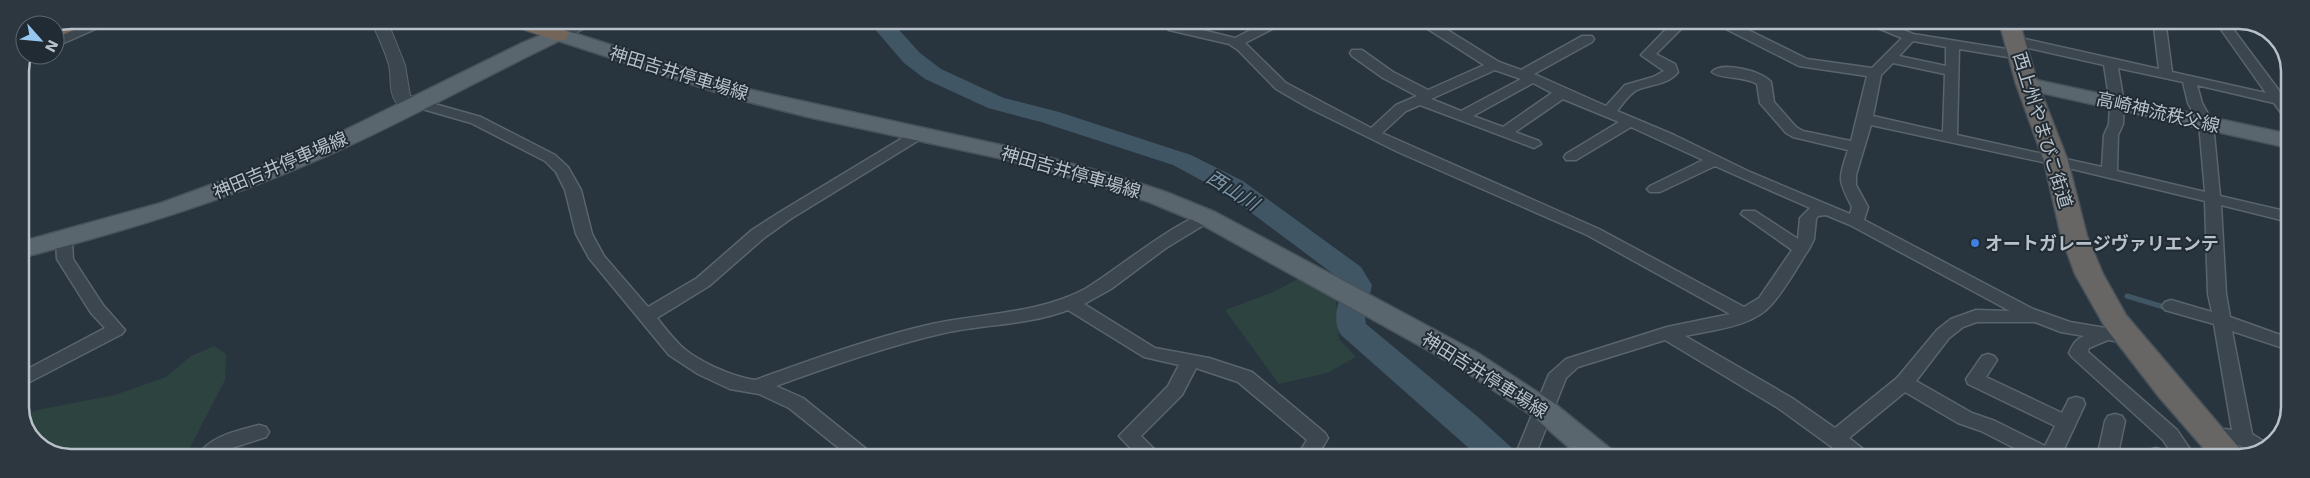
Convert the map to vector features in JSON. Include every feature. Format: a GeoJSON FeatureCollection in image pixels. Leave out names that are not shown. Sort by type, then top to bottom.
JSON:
{"type":"FeatureCollection","features":[{"type":"Feature","properties":{"kind":"highway"},"geometry":{"type":"LineString","coordinates":[[543,29],[558,34]]}},
{"type":"Feature","properties":{"kind":"highway","name":"西上州やまびこ街道"},"geometry":{"type":"LineString","coordinates":[[2015,39],[2027,84],[2056,161],[2074,236],[2088,274],[2115,320],[2116,336],[2210,434],[2237,448]]}},
{"type":"Feature","properties":{"kind":"main road","name":"神田吉井停車場線"},"geometry":{"type":"LineString","coordinates":[[29,248],[64,240],[156,213],[262,174],[314,152],[558,34],[731,90],[806,110],[1077,169],[1138,189],[1206,217],[1468,360],[1544,410],[1590,449]]}},
{"type":"Feature","properties":{"kind":"main road","name":"高崎神流秩父線"},"geometry":{"type":"LineString","coordinates":[[2027,84],[2281,139]]}},
{"type":"Feature","properties":{"kind":"street"},"geometry":{"type":"LineString","coordinates":[[65,38],[85,29]]}},
{"type":"Feature","properties":{"kind":"street"},"geometry":{"type":"LineString","coordinates":[[383,29],[397,65],[400,92],[403,100],[476,120],[550,158],[563,170],[574,190],[584,234],[597,258],[675,351],[704,369],[737,384],[758,386],[796,403],[853,449]]}},
{"type":"Feature","properties":{"kind":"street"},"geometry":{"type":"LineString","coordinates":[[558,34],[569,29]]}},
{"type":"Feature","properties":{"kind":"street"},"geometry":{"type":"LineString","coordinates":[[1182,29],[1236,42],[1281,86],[1314,105],[1373,134],[1593,232],[1744,316]]}},
{"type":"Feature","properties":{"kind":"street"},"geometry":{"type":"LineString","coordinates":[[1236,42],[1263,29]]}},
{"type":"Feature","properties":{"kind":"street"},"geometry":{"type":"LineString","coordinates":[[1438,29],[1494,65],[1528,76],[1562,94],[1669,138],[1714,161],[1856,222],[2039,318],[2067,328],[2116,336]]}},
{"type":"Feature","properties":{"kind":"street"},"geometry":{"type":"LineString","coordinates":[[1608,112],[1630,88],[1658,80],[1671,72],[1670,67],[1648,55],[1673,29]]}},
{"type":"Feature","properties":{"kind":"street"},"geometry":{"type":"LineString","coordinates":[[1736,29],[1804,63],[1875,73]]}},
{"type":"Feature","properties":{"kind":"street"},"geometry":{"type":"LineString","coordinates":[[1892,29],[1910,37],[1953,44],[2015,39],[2281,100]]}},
{"type":"Feature","properties":{"kind":"street"},"geometry":{"type":"LineString","coordinates":[[2160,29],[2166,74]]}},
{"type":"Feature","properties":{"kind":"street"},"geometry":{"type":"LineString","coordinates":[[2227,29],[2281,97]]}},
{"type":"Feature","properties":{"kind":"street"},"geometry":{"type":"LineString","coordinates":[[1856,222],[1860,207],[1848,185],[1848,175],[1865,119],[1875,73],[1910,37]]}},
{"type":"Feature","properties":{"kind":"street"},"geometry":{"type":"LineString","coordinates":[[1462,116],[1587,39]]}},
{"type":"Feature","properties":{"kind":"street"},"geometry":{"type":"LineString","coordinates":[[1950,136],[1953,44]]}},
{"type":"Feature","properties":{"kind":"street"},"geometry":{"type":"LineString","coordinates":[[1357,53],[1424,98],[1462,116],[1534,144]]}},
{"type":"Feature","properties":{"kind":"street"},"geometry":{"type":"LineString","coordinates":[[1890,58],[1952,71]]}},
{"type":"Feature","properties":{"kind":"street"},"geometry":{"type":"LineString","coordinates":[[2109,174],[2110,135],[2116,124],[2117,103],[2110,62]]}},
{"type":"Feature","properties":{"kind":"street"},"geometry":{"type":"LineString","coordinates":[[1373,134],[1401,108],[1494,65]]}},
{"type":"Feature","properties":{"kind":"street"},"geometry":{"type":"LineString","coordinates":[[1719,72],[1740,72],[1764,82],[1767,103],[1790,130],[1798,134],[1857,147]]}},
{"type":"Feature","properties":{"kind":"street"},"geometry":{"type":"LineString","coordinates":[[2189,80],[2195,102],[2206,123],[2211,164],[2217,294],[2223,321],[2237,448]]}},
{"type":"Feature","properties":{"kind":"street"},"geometry":{"type":"LineString","coordinates":[[1504,133],[1562,94]]}},
{"type":"Feature","properties":{"kind":"street"},"geometry":{"type":"LineString","coordinates":[[1865,119],[1950,136],[2281,215]]}},
{"type":"Feature","properties":{"kind":"street"},"geometry":{"type":"LineString","coordinates":[[1571,157],[1630,122]]}},
{"type":"Feature","properties":{"kind":"street"},"geometry":{"type":"LineString","coordinates":[[645,317],[703,282],[758,234],[786,215],[919,134]]}},
{"type":"Feature","properties":{"kind":"street"},"geometry":{"type":"LineString","coordinates":[[1655,189],[1714,161]]}},
{"type":"Feature","properties":{"kind":"street"},"geometry":{"type":"LineString","coordinates":[[1528,449],[1558,374],[1572,363],[1668,333],[1744,316],[1765,302],[1801,249],[1806,238],[1808,218],[1813,212],[1827,210]]}},
{"type":"Feature","properties":{"kind":"street"},"geometry":{"type":"LineString","coordinates":[[1749,214],[1801,249]]}},
{"type":"Feature","properties":{"kind":"street"},"geometry":{"type":"LineString","coordinates":[[758,386],[899,338],[947,327],[1038,313],[1070,303],[1100,290],[1125,273],[1155,248],[1206,217]]}},
{"type":"Feature","properties":{"kind":"street"},"geometry":{"type":"LineString","coordinates":[[29,376],[116,330],[97,309],[65,259],[64,240]]}},
{"type":"Feature","properties":{"kind":"street"},"geometry":{"type":"LineString","coordinates":[[1070,303],[1150,353],[1209,364],[1245,377],[1318,438],[1311,449]]}},
{"type":"Feature","properties":{"kind":"street"},"geometry":{"type":"LineString","coordinates":[[2171,306],[2223,321],[2281,341]]}},
{"type":"Feature","properties":{"kind":"street"},"geometry":{"type":"LineString","coordinates":[[1836,438],[1904,383],[1944,334],[1957,323],[1976,316],[2039,318]]}},
{"type":"Feature","properties":{"kind":"street"},"geometry":{"type":"LineString","coordinates":[[1668,333],[1785,402],[1850,449]]}},
{"type":"Feature","properties":{"kind":"street"},"geometry":{"type":"LineString","coordinates":[[2116,336],[2082,344],[2078,352],[2170,435],[2180,449]]}},
{"type":"Feature","properties":{"kind":"street"},"geometry":{"type":"LineString","coordinates":[[1988,360],[1975,379],[2066,424]]}},
{"type":"Feature","properties":{"kind":"street"},"geometry":{"type":"LineString","coordinates":[[1144,449],[1130,436],[1175,390],[1190,361]]}},
{"type":"Feature","properties":{"kind":"street"},"geometry":{"type":"LineString","coordinates":[[1904,383],[1965,418],[1988,426],[2036,449]]}},
{"type":"Feature","properties":{"kind":"street"},"geometry":{"type":"LineString","coordinates":[[2054,449],[2076,404]]}},
{"type":"Feature","properties":{"kind":"street"},"geometry":{"type":"LineString","coordinates":[[2109,449],[2116,421]]}},
{"type":"Feature","properties":{"kind":"street"},"geometry":{"type":"LineString","coordinates":[[216,449],[222,444],[259,432]]}},
{"type":"Feature","properties":{"kind":"green space"},"geometry":{"type":"Polygon","coordinates":[[[1298,279],[1336,298],[1339,339],[1356,357],[1327,373],[1279,384],[1225,310],[1271,293],[1298,279]]]}},
{"type":"Feature","properties":{"kind":"green space"},"geometry":{"type":"Polygon","coordinates":[[[214,346],[226,354],[225,380],[189,449],[63,448],[50,444],[43,439],[32,423],[30,413],[115,395],[166,377],[191,356],[214,346]]]}},
{"type":"Feature","properties":{"kind":"waterway","name":"西山川"},"geometry":{"type":"LineString","coordinates":[[886,29],[912,58],[933,74],[996,103],[1050,117],[1182,160],[1234,187],[1351,273],[1358,285],[1350,318],[1352,328],[1491,449]]}},
{"type":"Feature","properties":{"kind":"waterway"},"geometry":{"type":"LineString","coordinates":[[2127,296],[2167,308]]}},
{"type":"Feature","properties":{"kind":"place","name":"オートガレージヴァリエンテ"},"geometry":{"type":"Point","coordinates":[1975,243]}}]}
